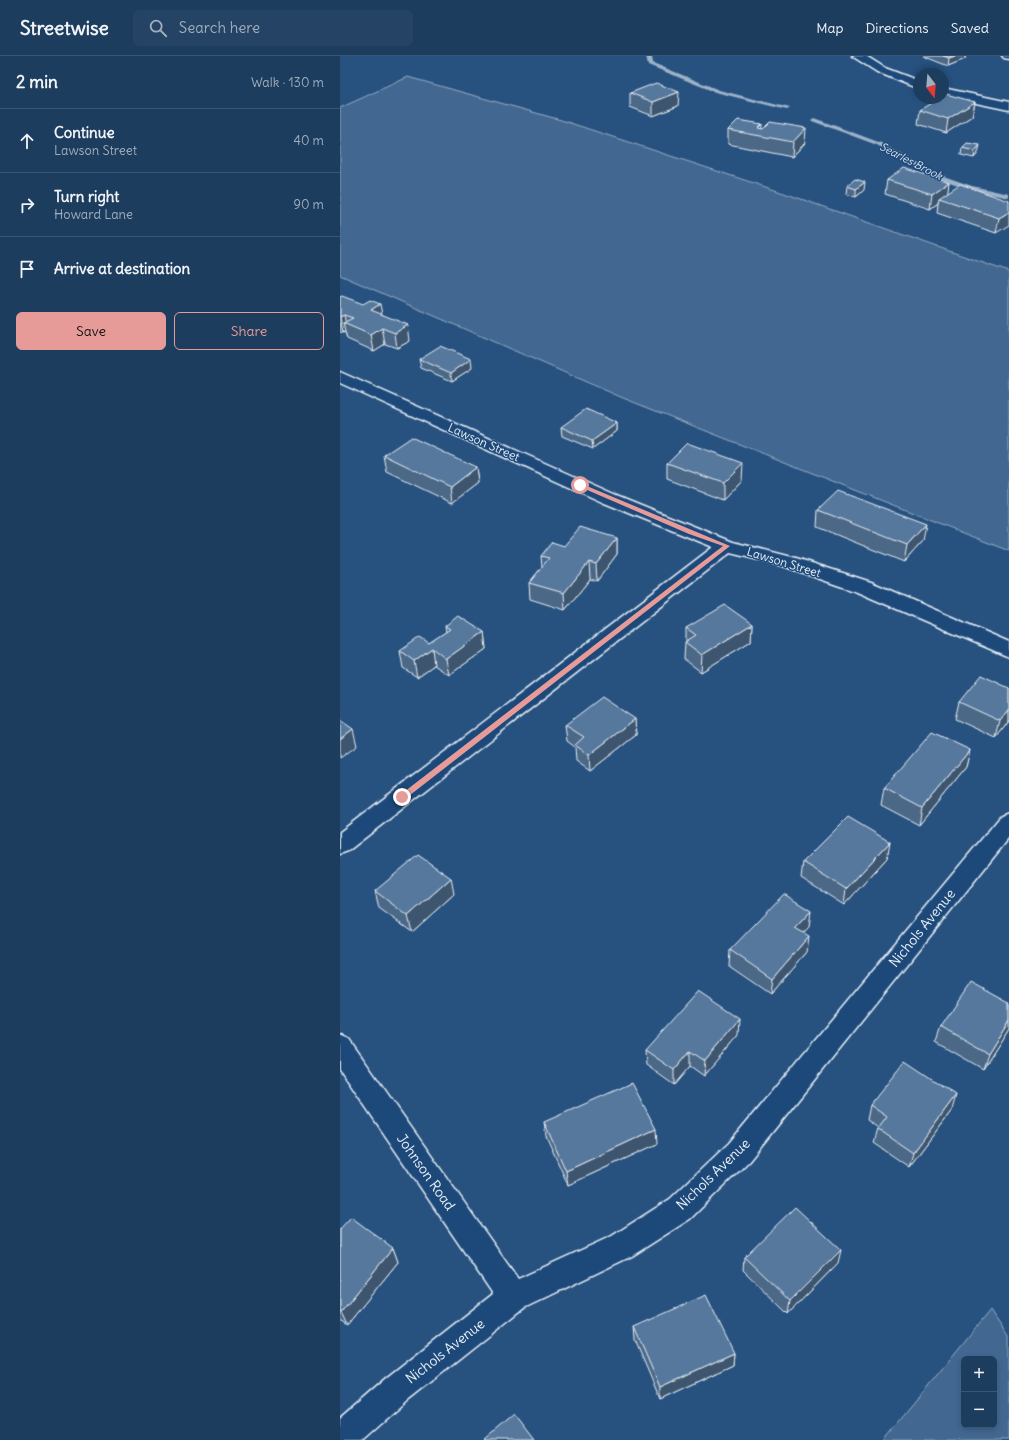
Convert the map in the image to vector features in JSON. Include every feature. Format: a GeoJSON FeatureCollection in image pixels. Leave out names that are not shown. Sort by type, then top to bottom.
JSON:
{"type":"FeatureCollection","features":[{"type":"Feature","properties":{"kind":"street"},"geometry":{"type":"LineString","coordinates":[[858,56],[881,70],[913,83]]}},
{"type":"Feature","properties":{"kind":"street"},"geometry":{"type":"LineString","coordinates":[[949,93],[1009,106]]}},
{"type":"Feature","properties":{"kind":"street","name":"Lawson Street"},"geometry":{"type":"LineString","coordinates":[[340,377],[608,498],[691,532],[727,546],[789,562],[864,587],[1009,650]]}},
{"type":"Feature","properties":{"kind":"street"},"geometry":{"type":"LineString","coordinates":[[340,845],[727,546]]}},
{"type":"Feature","properties":{"kind":"street","name":"Nichols Avenue"},"geometry":{"type":"LineString","coordinates":[[340,1439],[397,1389],[513,1297],[622,1246],[680,1209],[739,1152],[1009,822]]}},
{"type":"Feature","properties":{"kind":"street","name":"Johnson Road"},"geometry":{"type":"LineString","coordinates":[[340,1047],[513,1297]]}},
{"type":"Feature","properties":{"kind":"shaded area"},"geometry":{"type":"Polygon","coordinates":[[[408,77],[561,120],[784,193],[1009,272],[1009,551],[623,398],[340,275],[340,108],[408,77]]]}},
{"type":"Feature","properties":{"kind":"shaded area"},"geometry":{"type":"Polygon","coordinates":[[[990,1310],[1009,1338],[1009,1440],[884,1440],[990,1310]]]}},
{"type":"Feature","properties":{"kind":"building"},"geometry":{"type":"Polygon","coordinates":[[[943,56],[955,56],[949,58],[943,56]]]}},
{"type":"Feature","properties":{"kind":"building"},"geometry":{"type":"Polygon","coordinates":[[[656,83],[679,92],[653,102],[630,93],[656,83]]]}},
{"type":"Feature","properties":{"kind":"building"},"geometry":{"type":"Polygon","coordinates":[[[949,95],[975,102],[948,119],[920,110],[930,104],[949,104],[949,95]]]}},
{"type":"Feature","properties":{"kind":"building"},"geometry":{"type":"Polygon","coordinates":[[[738,120],[762,124],[758,128],[763,129],[770,122],[806,128],[793,142],[728,130],[738,120]]]}},
{"type":"Feature","properties":{"kind":"building"},"geometry":{"type":"Polygon","coordinates":[[[967,143],[980,145],[975,151],[962,148],[967,143]]]}},
{"type":"Feature","properties":{"kind":"building"},"geometry":{"type":"Polygon","coordinates":[[[904,168],[949,182],[932,194],[887,180],[904,168]]]}},
{"type":"Feature","properties":{"kind":"building"},"geometry":{"type":"Polygon","coordinates":[[[855,179],[865,182],[856,189],[847,186],[855,179]]]}},
{"type":"Feature","properties":{"kind":"building"},"geometry":{"type":"Polygon","coordinates":[[[960,184],[1009,201],[1009,212],[999,218],[939,198],[960,184]]]}},
{"type":"Feature","properties":{"kind":"building"},"geometry":{"type":"Polygon","coordinates":[[[342,296],[363,304],[370,300],[380,304],[371,310],[408,325],[395,333],[382,328],[371,335],[343,323],[353,318],[344,315],[340,317],[340,297],[342,296]]]}},
{"type":"Feature","properties":{"kind":"building"},"geometry":{"type":"Polygon","coordinates":[[[440,346],[471,359],[451,373],[419,359],[440,346]]]}},
{"type":"Feature","properties":{"kind":"building"},"geometry":{"type":"Polygon","coordinates":[[[586,409],[617,423],[592,441],[561,427],[586,409]]]}},
{"type":"Feature","properties":{"kind":"building"},"geometry":{"type":"Polygon","coordinates":[[[411,437],[476,467],[450,487],[384,455],[411,437]]]}},
{"type":"Feature","properties":{"kind":"building"},"geometry":{"type":"Polygon","coordinates":[[[687,443],[743,463],[723,483],[667,463],[687,443]]]}},
{"type":"Feature","properties":{"kind":"building"},"geometry":{"type":"Polygon","coordinates":[[[838,491],[926,524],[907,545],[818,510],[838,491]]]}},
{"type":"Feature","properties":{"kind":"building"},"geometry":{"type":"Polygon","coordinates":[[[580,527],[617,538],[596,564],[589,562],[564,593],[529,583],[549,558],[541,556],[552,542],[564,546],[580,527]]]}},
{"type":"Feature","properties":{"kind":"building"},"geometry":{"type":"Polygon","coordinates":[[[725,605],[752,624],[702,655],[685,642],[696,635],[686,628],[725,605]]]}},
{"type":"Feature","properties":{"kind":"building"},"geometry":{"type":"Polygon","coordinates":[[[458,616],[484,632],[446,659],[432,648],[414,661],[400,651],[420,637],[429,643],[450,629],[445,626],[458,616]]]}},
{"type":"Feature","properties":{"kind":"building"},"geometry":{"type":"Polygon","coordinates":[[[981,675],[1009,688],[1009,710],[1000,721],[959,702],[981,675]]]}},
{"type":"Feature","properties":{"kind":"building"},"geometry":{"type":"Polygon","coordinates":[[[602,697],[635,719],[589,755],[575,745],[584,737],[565,725],[602,697]]]}},
{"type":"Feature","properties":{"kind":"building"},"geometry":{"type":"Polygon","coordinates":[[[340,720],[353,729],[340,739],[340,720]]]}},
{"type":"Feature","properties":{"kind":"building"},"geometry":{"type":"Polygon","coordinates":[[[932,732],[970,750],[922,808],[884,788],[932,732]]]}},
{"type":"Feature","properties":{"kind":"building"},"geometry":{"type":"Polygon","coordinates":[[[848,817],[890,842],[846,889],[803,862],[848,817]]]}},
{"type":"Feature","properties":{"kind":"building"},"geometry":{"type":"Polygon","coordinates":[[[418,855],[451,878],[408,916],[375,891],[418,855]]]}},
{"type":"Feature","properties":{"kind":"building"},"geometry":{"type":"Polygon","coordinates":[[[784,894],[811,911],[795,928],[809,936],[772,979],[730,950],[784,894]]]}},
{"type":"Feature","properties":{"kind":"building"},"geometry":{"type":"Polygon","coordinates":[[[971,982],[1009,1003],[1009,1020],[988,1054],[941,1027],[971,982]]]}},
{"type":"Feature","properties":{"kind":"building"},"geometry":{"type":"Polygon","coordinates":[[[698,991],[740,1019],[705,1061],[690,1051],[674,1070],[645,1050],[698,991]]]}},
{"type":"Feature","properties":{"kind":"building"},"geometry":{"type":"Polygon","coordinates":[[[905,1061],[956,1095],[913,1153],[878,1129],[887,1117],[870,1105],[905,1061]]]}},
{"type":"Feature","properties":{"kind":"building"},"geometry":{"type":"Polygon","coordinates":[[[632,1083],[656,1129],[566,1171],[544,1122],[632,1083]]]}},
{"type":"Feature","properties":{"kind":"building"},"geometry":{"type":"Polygon","coordinates":[[[795,1207],[841,1250],[790,1301],[744,1257],[795,1207]]]}},
{"type":"Feature","properties":{"kind":"building"},"geometry":{"type":"Polygon","coordinates":[[[351,1217],[393,1248],[340,1312],[340,1229],[351,1217]]]}},
{"type":"Feature","properties":{"kind":"building"},"geometry":{"type":"Polygon","coordinates":[[[706,1295],[734,1353],[660,1387],[634,1327],[706,1295]]]}},
{"type":"Feature","properties":{"kind":"building"},"geometry":{"type":"Polygon","coordinates":[[[514,1414],[534,1440],[484,1440],[514,1414]]]}},
{"type":"Feature","properties":{"kind":"waterway","name":"Searles Brook"},"geometry":{"type":"LineString","coordinates":[[649,56],[650,64],[717,91],[787,108]]}},
{"type":"Feature","properties":{"kind":"waterway","name":"Searles Brook"},"geometry":{"type":"LineString","coordinates":[[814,120],[879,144],[933,174],[970,188],[1009,196]]}},
{"type":"Feature","properties":{"kind":"route"},"geometry":{"type":"LineString","coordinates":[[402,797],[727,546],[608,498],[580,485]]}}]}
